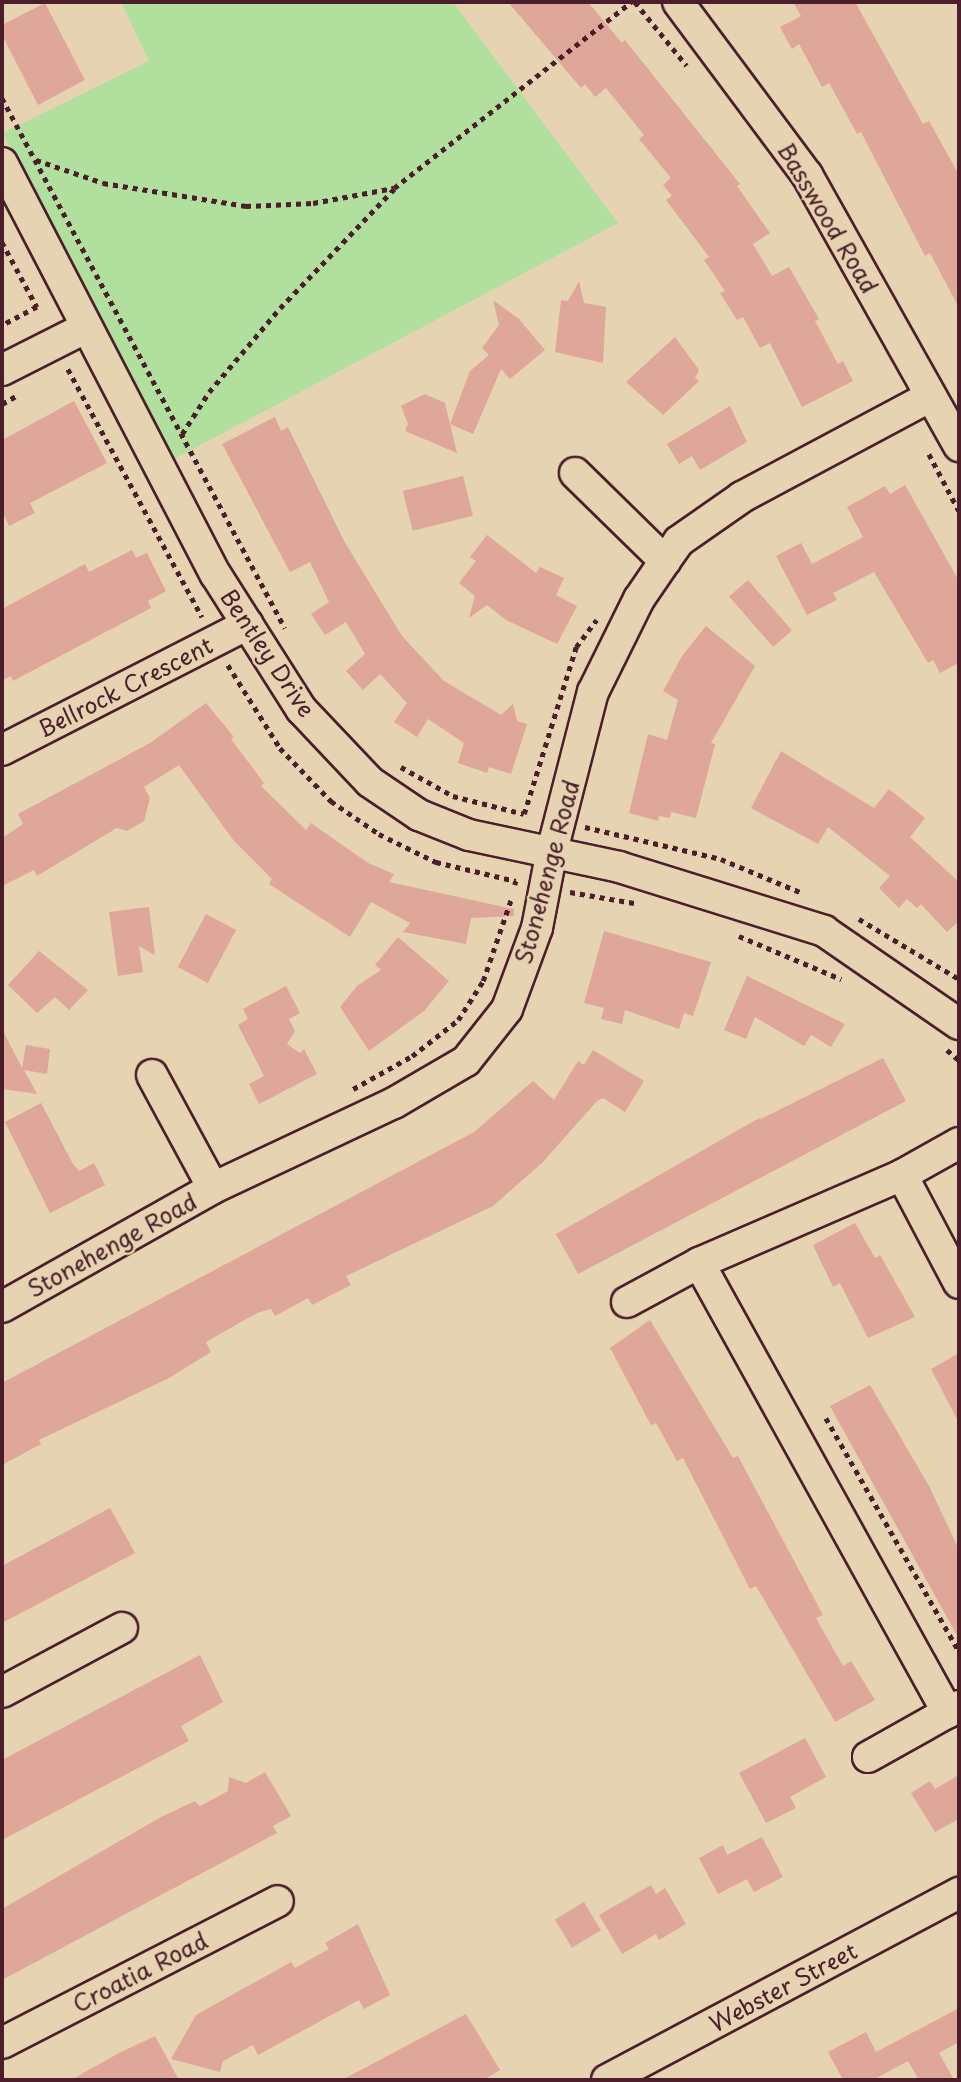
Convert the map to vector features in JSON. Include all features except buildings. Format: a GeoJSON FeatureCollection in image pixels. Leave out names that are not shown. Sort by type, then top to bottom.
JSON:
{"type":"FeatureCollection","features":[{"type":"Feature","properties":{"kind":"street","name":"Basswood Road"},"geometry":{"type":"LineString","coordinates":[[678,2],[807,175],[959,446]]}},
{"type":"Feature","properties":{"kind":"street","name":"Bentley Drive"},"geometry":{"type":"LineString","coordinates":[[2,163],[216,575],[301,709],[370,782],[419,815],[469,835],[551,855],[632,870],[824,930],[949,1034]]}},
{"type":"Feature","properties":{"kind":"street"},"geometry":{"type":"LineString","coordinates":[[2,370],[87,327]]}},
{"type":"Feature","properties":{"kind":"street","name":"Stonehenge Road"},"geometry":{"type":"LineString","coordinates":[[2,1307],[213,1188],[394,1103],[466,1061],[507,1009],[537,928],[551,855],[593,692],[639,599],[665,561],[679,541],[742,497],[931,396]]}},
{"type":"Feature","properties":{"kind":"street"},"geometry":{"type":"LineString","coordinates":[[575,473],[665,561]]}},
{"type":"Feature","properties":{"kind":"street","name":"Bellrock Crescent"},"geometry":{"type":"LineString","coordinates":[[2,750],[248,624]]}},
{"type":"Feature","properties":{"kind":"street"},"geometry":{"type":"LineString","coordinates":[[152,1074],[213,1188]]}},
{"type":"Feature","properties":{"kind":"street"},"geometry":{"type":"LineString","coordinates":[[627,1302],[699,1263],[902,1175],[959,1143]]}},
{"type":"Feature","properties":{"kind":"street"},"geometry":{"type":"LineString","coordinates":[[902,1175],[959,1283]]}},
{"type":"Feature","properties":{"kind":"street"},"geometry":{"type":"LineString","coordinates":[[699,1263],[954,1710],[868,1757]]}},
{"type":"Feature","properties":{"kind":"street"},"geometry":{"type":"LineString","coordinates":[[2,1692],[122,1628]]}},
{"type":"Feature","properties":{"kind":"street","name":"Webster Street"},"geometry":{"type":"LineString","coordinates":[[607,2080],[959,1893]]}},
{"type":"Feature","properties":{"kind":"street","name":"Croatia Road"},"geometry":{"type":"LineString","coordinates":[[2,2043],[278,1900]]}},
{"type":"Feature","properties":{"kind":"path"},"geometry":{"type":"LineString","coordinates":[[182,434],[209,392],[280,308],[394,188],[633,2],[695,75]]}},
{"type":"Feature","properties":{"kind":"path"},"geometry":{"type":"LineString","coordinates":[[2,98],[289,634]]}},
{"type":"Feature","properties":{"kind":"path"},"geometry":{"type":"LineString","coordinates":[[35,159],[103,183],[246,206],[313,203],[394,188]]}},
{"type":"Feature","properties":{"kind":"path"},"geometry":{"type":"LineString","coordinates":[[2,242],[37,307],[2,326]]}},
{"type":"Feature","properties":{"kind":"path"},"geometry":{"type":"LineString","coordinates":[[59,374],[71,368],[202,617],[190,624]]}},
{"type":"Feature","properties":{"kind":"path"},"geometry":{"type":"LineString","coordinates":[[2,404],[25,392]]}},
{"type":"Feature","properties":{"kind":"path"},"geometry":{"type":"LineString","coordinates":[[399,765],[453,796],[524,814],[576,647],[600,613]]}},
{"type":"Feature","properties":{"kind":"path"},"geometry":{"type":"LineString","coordinates":[[223,657],[280,748],[331,801],[379,834],[436,862],[516,881],[483,981],[458,1020],[412,1056],[351,1090]]}},
{"type":"Feature","properties":{"kind":"path"},"geometry":{"type":"LineString","coordinates":[[545,887],[647,905]]}},
{"type":"Feature","properties":{"kind":"path"},"geometry":{"type":"LineString","coordinates":[[735,935],[847,983]]}},
{"type":"Feature","properties":{"kind":"path"},"geometry":{"type":"LineString","coordinates":[[949,1034],[959,1060]]}},
{"type":"Feature","properties":{"kind":"path"},"geometry":{"type":"LineString","coordinates":[[826,1418],[959,1651]]}},
{"type":"Feature","properties":{"kind":"green space"},"geometry":{"type":"Polygon","coordinates":[[[121,2],[453,2],[618,223],[174,459],[3,133],[149,61],[121,2]]]}}]}
